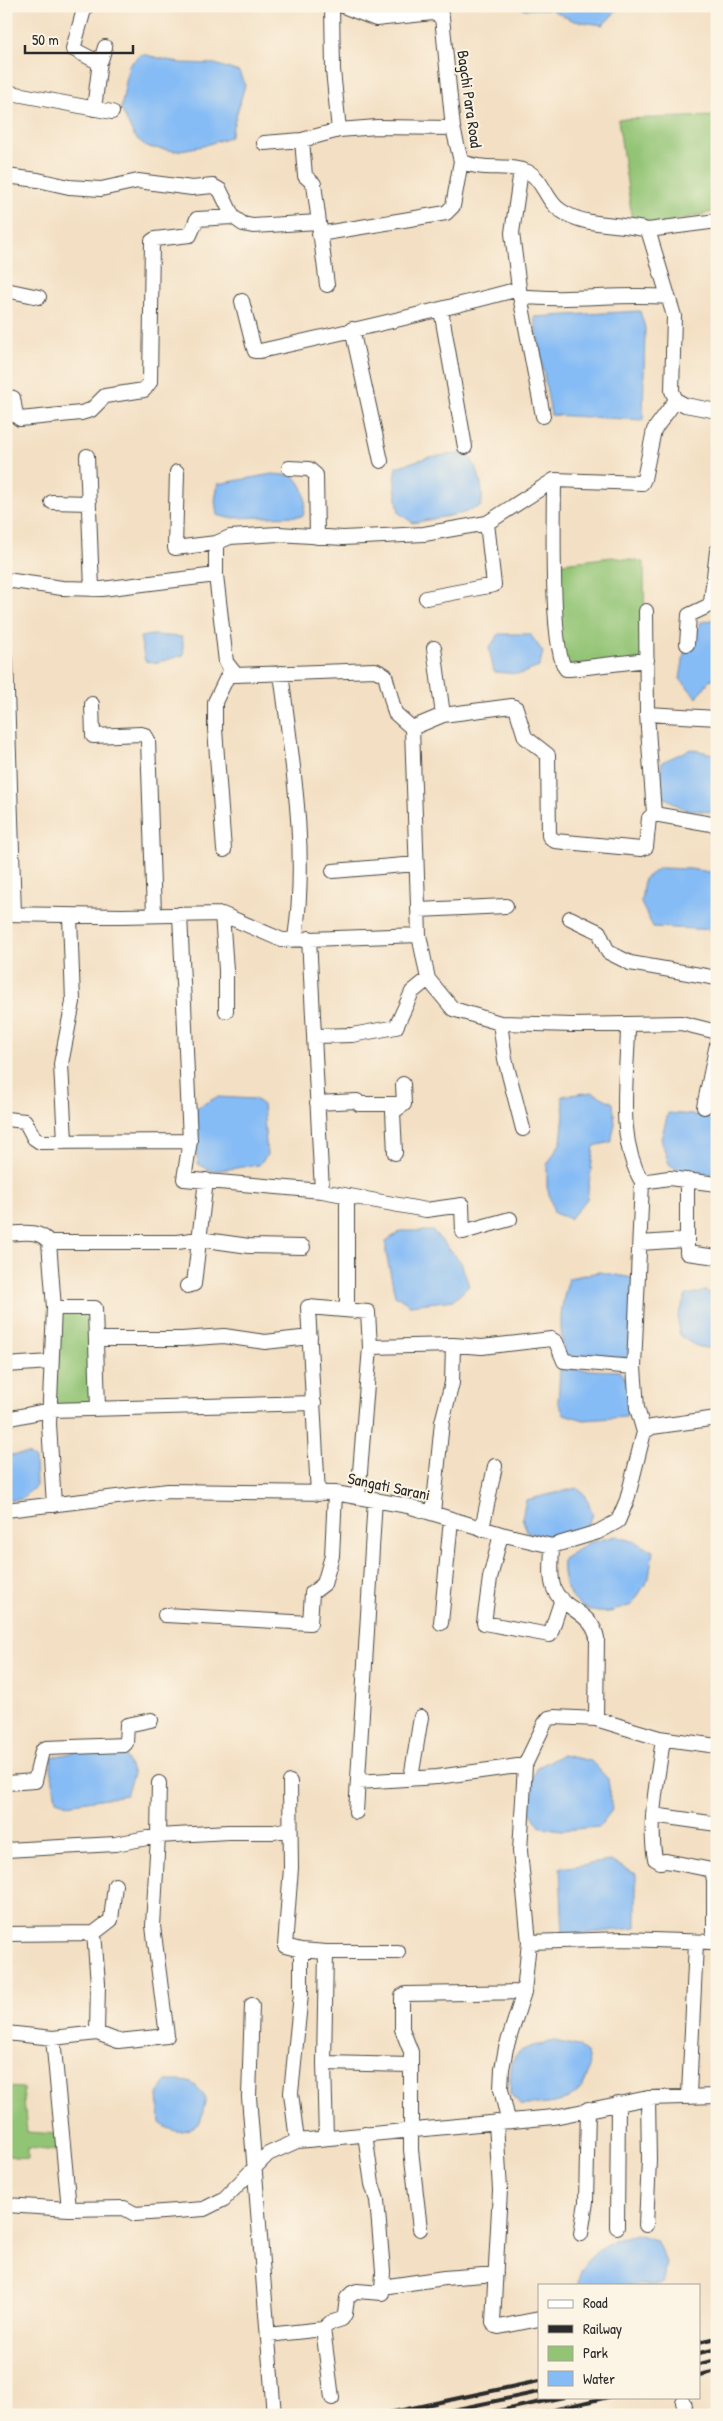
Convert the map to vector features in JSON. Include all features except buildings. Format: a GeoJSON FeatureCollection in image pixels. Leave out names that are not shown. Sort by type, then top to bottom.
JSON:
{"type":"FeatureCollection","features":[{"type":"Feature","properties":{"kind":"street"},"geometry":{"type":"LineString","coordinates":[[85,6],[73,49],[95,61],[100,61]]}},
{"type":"Feature","properties":{"kind":"street"},"geometry":{"type":"LineString","coordinates":[[332,6],[333,70],[339,130]]}},
{"type":"Feature","properties":{"kind":"street","name":"Bagchi Para Road"},"geometry":{"type":"LineString","coordinates":[[343,6],[376,20],[409,11],[442,17],[453,128],[461,161],[481,168],[521,170]]}},
{"type":"Feature","properties":{"kind":"street"},"geometry":{"type":"LineString","coordinates":[[94,109],[100,61],[105,47]]}},
{"type":"Feature","properties":{"kind":"street"},"geometry":{"type":"LineString","coordinates":[[6,92],[112,112]]}},
{"type":"Feature","properties":{"kind":"street"},"geometry":{"type":"LineString","coordinates":[[264,143],[302,140],[339,130],[377,127],[453,128]]}},
{"type":"Feature","properties":{"kind":"street"},"geometry":{"type":"LineString","coordinates":[[302,140],[306,176],[314,184],[318,228],[327,285]]}},
{"type":"Feature","properties":{"kind":"street"},"geometry":{"type":"LineString","coordinates":[[6,176],[38,180],[69,187],[101,189],[138,181],[192,188],[212,186],[220,190],[226,206],[233,217],[242,224],[318,228],[446,212],[453,206],[461,161]]}},
{"type":"Feature","properties":{"kind":"street"},"geometry":{"type":"LineString","coordinates":[[543,416],[519,292],[512,233],[521,170],[535,177],[560,211],[586,222],[629,225],[648,230],[717,221]]}},
{"type":"Feature","properties":{"kind":"street"},"geometry":{"type":"LineString","coordinates":[[6,396],[13,398],[16,416],[20,419],[81,413],[91,410],[105,396],[144,390],[150,382],[152,241],[190,235],[197,219],[233,217]]}},
{"type":"Feature","properties":{"kind":"street"},"geometry":{"type":"LineString","coordinates":[[648,230],[674,316],[672,391],[676,400],[685,405],[717,411]]}},
{"type":"Feature","properties":{"kind":"street"},"geometry":{"type":"LineString","coordinates":[[6,290],[39,297]]}},
{"type":"Feature","properties":{"kind":"street"},"geometry":{"type":"LineString","coordinates":[[242,301],[255,351],[336,336],[352,329],[519,292],[548,299],[638,295],[667,297]]}},
{"type":"Feature","properties":{"kind":"street"},"geometry":{"type":"LineString","coordinates":[[441,310],[465,447]]}},
{"type":"Feature","properties":{"kind":"street"},"geometry":{"type":"LineString","coordinates":[[352,329],[381,461]]}},
{"type":"Feature","properties":{"kind":"street"},"geometry":{"type":"LineString","coordinates":[[177,472],[175,548],[216,543],[230,537],[240,536],[278,534],[343,538],[424,534],[487,523],[554,480],[643,482],[654,430],[676,400]]}},
{"type":"Feature","properties":{"kind":"street"},"geometry":{"type":"LineString","coordinates":[[87,456],[92,589]]}},
{"type":"Feature","properties":{"kind":"street"},"geometry":{"type":"LineString","coordinates":[[289,468],[309,469],[316,475],[317,537]]}},
{"type":"Feature","properties":{"kind":"street"},"geometry":{"type":"LineString","coordinates":[[554,480],[555,621],[561,661],[566,668],[570,669],[647,660]]}},
{"type":"Feature","properties":{"kind":"street"},"geometry":{"type":"LineString","coordinates":[[52,502],[89,502]]}},
{"type":"Feature","properties":{"kind":"street"},"geometry":{"type":"LineString","coordinates":[[426,598],[494,584],[487,523]]}},
{"type":"Feature","properties":{"kind":"street"},"geometry":{"type":"LineString","coordinates":[[216,543],[216,575],[226,662],[236,675],[381,671],[385,675],[395,713],[412,728],[419,935],[428,979],[453,1009],[500,1024],[628,1025],[688,1023],[717,1032]]}},
{"type":"Feature","properties":{"kind":"street"},"geometry":{"type":"LineString","coordinates":[[687,644],[689,615],[708,606],[711,602],[717,551]]}},
{"type":"Feature","properties":{"kind":"street"},"geometry":{"type":"LineString","coordinates":[[6,580],[62,588],[92,589],[216,575]]}},
{"type":"Feature","properties":{"kind":"street"},"geometry":{"type":"LineString","coordinates":[[646,611],[647,714],[654,814]]}},
{"type":"Feature","properties":{"kind":"street"},"geometry":{"type":"LineString","coordinates":[[434,648],[443,715]]}},
{"type":"Feature","properties":{"kind":"street"},"geometry":{"type":"LineString","coordinates":[[6,660],[10,914],[70,916],[222,914],[282,940],[419,935]]}},
{"type":"Feature","properties":{"kind":"street"},"geometry":{"type":"LineString","coordinates":[[224,850],[215,729],[216,702],[232,669]]}},
{"type":"Feature","properties":{"kind":"street"},"geometry":{"type":"LineString","coordinates":[[281,673],[296,794],[299,908],[315,1036],[322,1191]]}},
{"type":"Feature","properties":{"kind":"street"},"geometry":{"type":"LineString","coordinates":[[92,704],[93,736],[141,734],[145,735],[148,740],[154,915]]}},
{"type":"Feature","properties":{"kind":"street"},"geometry":{"type":"LineString","coordinates":[[412,728],[443,715],[512,706],[516,708],[525,736],[545,751],[549,760],[551,840],[641,849],[646,847],[649,818],[654,814],[717,825]]}},
{"type":"Feature","properties":{"kind":"street"},"geometry":{"type":"LineString","coordinates":[[647,714],[717,718]]}},
{"type":"Feature","properties":{"kind":"street"},"geometry":{"type":"LineString","coordinates":[[333,871],[416,864]]}},
{"type":"Feature","properties":{"kind":"street"},"geometry":{"type":"LineString","coordinates":[[418,910],[506,906]]}},
{"type":"Feature","properties":{"kind":"street"},"geometry":{"type":"LineString","coordinates":[[180,914],[190,1141],[184,1179],[322,1191],[426,1210],[462,1205],[463,1232],[510,1219]]}},
{"type":"Feature","properties":{"kind":"street"},"geometry":{"type":"LineString","coordinates":[[222,914],[226,970],[226,1011]]}},
{"type":"Feature","properties":{"kind":"street"},"geometry":{"type":"LineString","coordinates":[[65,1141],[61,1064],[73,1002],[70,916]]}},
{"type":"Feature","properties":{"kind":"street"},"geometry":{"type":"LineString","coordinates":[[570,918],[599,932],[608,952],[630,963],[717,978]]}},
{"type":"Feature","properties":{"kind":"street"},"geometry":{"type":"LineString","coordinates":[[315,1036],[352,1035],[396,1027],[412,992],[428,979]]}},
{"type":"Feature","properties":{"kind":"street"},"geometry":{"type":"LineString","coordinates":[[500,1024],[505,1059],[523,1129]]}},
{"type":"Feature","properties":{"kind":"street"},"geometry":{"type":"LineString","coordinates":[[596,1719],[595,1627],[554,1591],[552,1546],[598,1532],[618,1521],[627,1500],[644,1432],[638,1408],[634,1367],[642,1182],[631,1160],[626,1121],[628,1025]]}},
{"type":"Feature","properties":{"kind":"street"},"geometry":{"type":"LineString","coordinates":[[704,1106],[717,1044]]}},
{"type":"Feature","properties":{"kind":"street"},"geometry":{"type":"LineString","coordinates":[[403,1084],[404,1104]]}},
{"type":"Feature","properties":{"kind":"street"},"geometry":{"type":"LineString","coordinates":[[317,1103],[404,1104]]}},
{"type":"Feature","properties":{"kind":"street"},"geometry":{"type":"LineString","coordinates":[[395,1153],[393,1112],[404,1104]]}},
{"type":"Feature","properties":{"kind":"street"},"geometry":{"type":"LineString","coordinates":[[6,1119],[25,1121],[37,1141],[190,1141]]}},
{"type":"Feature","properties":{"kind":"street"},"geometry":{"type":"LineString","coordinates":[[642,1182],[669,1178],[717,1184]]}},
{"type":"Feature","properties":{"kind":"street"},"geometry":{"type":"LineString","coordinates":[[187,1286],[194,1284],[206,1180]]}},
{"type":"Feature","properties":{"kind":"street"},"geometry":{"type":"LineString","coordinates":[[688,1180],[687,1254],[717,1257]]}},
{"type":"Feature","properties":{"kind":"street"},"geometry":{"type":"LineString","coordinates":[[347,1196],[347,1309]]}},
{"type":"Feature","properties":{"kind":"street"},"geometry":{"type":"LineString","coordinates":[[6,1234],[38,1234],[44,1236],[49,1242],[54,1308],[50,1362],[49,1424],[54,1505]]}},
{"type":"Feature","properties":{"kind":"street"},"geometry":{"type":"LineString","coordinates":[[49,1242],[177,1242],[199,1240],[249,1246],[303,1247]]}},
{"type":"Feature","properties":{"kind":"street"},"geometry":{"type":"LineString","coordinates":[[640,1243],[686,1240]]}},
{"type":"Feature","properties":{"kind":"street"},"geometry":{"type":"LineString","coordinates":[[318,1494],[308,1307],[368,1312],[370,1347],[358,1497]]}},
{"type":"Feature","properties":{"kind":"street"},"geometry":{"type":"LineString","coordinates":[[54,1308],[96,1308],[98,1408]]}},
{"type":"Feature","properties":{"kind":"street"},"geometry":{"type":"LineString","coordinates":[[96,1339],[182,1339],[224,1336],[265,1342],[310,1338]]}},
{"type":"Feature","properties":{"kind":"street"},"geometry":{"type":"LineString","coordinates":[[370,1347],[453,1345],[482,1347],[551,1339],[556,1342],[564,1361],[634,1367]]}},
{"type":"Feature","properties":{"kind":"street"},"geometry":{"type":"LineString","coordinates":[[433,1513],[442,1422],[452,1383],[453,1345]]}},
{"type":"Feature","properties":{"kind":"street"},"geometry":{"type":"LineString","coordinates":[[6,1365],[50,1362]]}},
{"type":"Feature","properties":{"kind":"street"},"geometry":{"type":"LineString","coordinates":[[6,1419],[50,1410],[314,1403]]}},
{"type":"Feature","properties":{"kind":"street"},"geometry":{"type":"LineString","coordinates":[[644,1432],[652,1427],[717,1418]]}},
{"type":"Feature","properties":{"kind":"street"},"geometry":{"type":"LineString","coordinates":[[482,1529],[495,1466]]}},
{"type":"Feature","properties":{"kind":"street","name":"Sangati Sarani"},"geometry":{"type":"LineString","coordinates":[[6,1510],[168,1491],[335,1493],[375,1499],[433,1513],[482,1529],[552,1546]]}},
{"type":"Feature","properties":{"kind":"street"},"geometry":{"type":"LineString","coordinates":[[165,1615],[310,1623],[312,1593],[324,1584],[332,1556],[335,1493]]}},
{"type":"Feature","properties":{"kind":"street"},"geometry":{"type":"LineString","coordinates":[[356,1812],[375,1499]]}},
{"type":"Feature","properties":{"kind":"street"},"geometry":{"type":"LineString","coordinates":[[441,1623],[451,1520]]}},
{"type":"Feature","properties":{"kind":"street"},"geometry":{"type":"LineString","coordinates":[[501,1534],[490,1578],[484,1623],[550,1635],[562,1598]]}},
{"type":"Feature","properties":{"kind":"street"},"geometry":{"type":"LineString","coordinates":[[411,1778],[421,1717]]}},
{"type":"Feature","properties":{"kind":"street"},"geometry":{"type":"LineString","coordinates":[[538,2319],[499,2327],[495,2326],[493,2322],[500,2190],[502,2069],[506,2048],[524,1992],[529,1942],[520,1851],[525,1765],[548,1718],[596,1719],[663,1739],[717,1746]]}},
{"type":"Feature","properties":{"kind":"street"},"geometry":{"type":"LineString","coordinates":[[6,1783],[35,1781],[42,1751],[46,1748],[124,1745],[126,1744],[127,1725],[151,1720]]}},
{"type":"Feature","properties":{"kind":"street"},"geometry":{"type":"LineString","coordinates":[[529,1942],[624,1939],[696,1943],[711,1942],[714,1934],[714,1880],[712,1870],[666,1861],[660,1862],[655,1859],[652,1836],[653,1815],[663,1739]]}},
{"type":"Feature","properties":{"kind":"street"},"geometry":{"type":"LineString","coordinates":[[358,1782],[441,1776],[525,1765]]}},
{"type":"Feature","properties":{"kind":"street"},"geometry":{"type":"LineString","coordinates":[[290,1782],[291,1868],[285,1946],[301,1950],[326,1952],[398,1952]]}},
{"type":"Feature","properties":{"kind":"street"},"geometry":{"type":"LineString","coordinates":[[6,2033],[53,2038],[97,2033],[118,2041],[167,2036],[153,1926],[158,1836],[158,1783]]}},
{"type":"Feature","properties":{"kind":"street"},"geometry":{"type":"LineString","coordinates":[[653,1815],[717,1824]]}},
{"type":"Feature","properties":{"kind":"street"},"geometry":{"type":"LineString","coordinates":[[6,1850],[115,1844],[158,1836],[228,1832],[274,1832],[290,1828]]}},
{"type":"Feature","properties":{"kind":"street"},"geometry":{"type":"LineString","coordinates":[[6,1934],[94,1933],[111,1920],[114,1885]]}},
{"type":"Feature","properties":{"kind":"street"},"geometry":{"type":"LineString","coordinates":[[94,1933],[98,1983],[97,2033]]}},
{"type":"Feature","properties":{"kind":"street"},"geometry":{"type":"LineString","coordinates":[[689,2095],[696,1943]]}},
{"type":"Feature","properties":{"kind":"street"},"geometry":{"type":"LineString","coordinates":[[298,2140],[291,2093],[301,1994],[301,1950]]}},
{"type":"Feature","properties":{"kind":"street"},"geometry":{"type":"LineString","coordinates":[[326,1952],[324,2063],[326,2138]]}},
{"type":"Feature","properties":{"kind":"street"},"geometry":{"type":"LineString","coordinates":[[420,2229],[413,2184],[410,2130],[411,2052],[402,2029],[403,1994],[524,1992]]}},
{"type":"Feature","properties":{"kind":"street"},"geometry":{"type":"LineString","coordinates":[[252,2005],[249,2097],[274,2415]]}},
{"type":"Feature","properties":{"kind":"street"},"geometry":{"type":"LineString","coordinates":[[53,2038],[69,2208]]}},
{"type":"Feature","properties":{"kind":"street"},"geometry":{"type":"LineString","coordinates":[[324,2063],[411,2065]]}},
{"type":"Feature","properties":{"kind":"street"},"geometry":{"type":"LineString","coordinates":[[6,2205],[124,2208],[135,2214],[204,2209],[224,2199],[268,2154],[298,2140],[554,2117],[648,2098],[689,2095],[717,2096]]}},
{"type":"Feature","properties":{"kind":"street"},"geometry":{"type":"LineString","coordinates":[[646,2225],[649,2160],[648,2098]]}},
{"type":"Feature","properties":{"kind":"street"},"geometry":{"type":"LineString","coordinates":[[617,2228],[618,2103]]}},
{"type":"Feature","properties":{"kind":"street"},"geometry":{"type":"LineString","coordinates":[[581,2234],[586,2202],[588,2109]]}},
{"type":"Feature","properties":{"kind":"street"},"geometry":{"type":"LineString","coordinates":[[268,2335],[322,2329],[342,2318],[345,2314],[347,2298],[352,2293],[357,2291],[382,2293],[376,2200],[365,2134]]}},
{"type":"Feature","properties":{"kind":"street"},"geometry":{"type":"LineString","coordinates":[[382,2287],[444,2278],[496,2274]]}},
{"type":"Feature","properties":{"kind":"street"},"geometry":{"type":"LineString","coordinates":[[322,2329],[332,2398]]}},
{"type":"Feature","properties":{"kind":"green space"},"geometry":{"type":"Polygon","coordinates":[[[717,116],[717,211],[643,228],[632,218],[618,119],[717,116]]]}},
{"type":"Feature","properties":{"kind":"green space"},"geometry":{"type":"Polygon","coordinates":[[[612,557],[644,562],[645,663],[556,665],[549,626],[563,563],[612,557]]]}},
{"type":"Feature","properties":{"kind":"green space"},"geometry":{"type":"Polygon","coordinates":[[[55,1309],[92,1312],[94,1405],[55,1407],[55,1309]]]}},
{"type":"Feature","properties":{"kind":"green space"},"geometry":{"type":"Polygon","coordinates":[[[6,2087],[23,2088],[27,2132],[57,2134],[57,2151],[28,2148],[28,2160],[6,2155],[6,2087]]]}},
{"type":"Feature","properties":{"kind":"water"},"geometry":{"type":"Polygon","coordinates":[[[520,6],[621,6],[603,25],[574,21],[550,9],[523,9],[520,6]]]}},
{"type":"Feature","properties":{"kind":"water"},"geometry":{"type":"Polygon","coordinates":[[[142,54],[180,63],[215,64],[239,72],[245,85],[230,137],[203,146],[175,151],[147,147],[134,136],[121,109],[129,65],[142,54]]]}},
{"type":"Feature","properties":{"kind":"water"},"geometry":{"type":"Polygon","coordinates":[[[640,311],[645,328],[643,420],[551,415],[534,317],[640,311]]]}},
{"type":"Feature","properties":{"kind":"water"},"geometry":{"type":"Polygon","coordinates":[[[466,453],[474,464],[480,478],[481,506],[463,513],[413,523],[399,513],[395,486],[396,467],[429,457],[466,453]]]}},
{"type":"Feature","properties":{"kind":"water"},"geometry":{"type":"Polygon","coordinates":[[[272,474],[294,476],[301,485],[305,504],[303,516],[228,518],[217,515],[215,501],[218,484],[272,474]]]}},
{"type":"Feature","properties":{"kind":"water"},"geometry":{"type":"Polygon","coordinates":[[[717,619],[717,680],[710,679],[697,698],[680,679],[684,655],[701,622],[717,619]]]}},
{"type":"Feature","properties":{"kind":"water"},"geometry":{"type":"Polygon","coordinates":[[[499,634],[530,634],[543,652],[539,667],[520,674],[494,672],[489,648],[499,634]]]}},
{"type":"Feature","properties":{"kind":"water"},"geometry":{"type":"Polygon","coordinates":[[[153,635],[182,637],[184,655],[155,663],[145,661],[140,637],[153,635]]]}},
{"type":"Feature","properties":{"kind":"water"},"geometry":{"type":"Polygon","coordinates":[[[691,749],[717,755],[717,813],[684,809],[662,796],[659,778],[662,762],[691,749]]]}},
{"type":"Feature","properties":{"kind":"water"},"geometry":{"type":"Polygon","coordinates":[[[659,868],[690,869],[717,873],[717,930],[653,927],[641,903],[644,879],[659,868]]]}},
{"type":"Feature","properties":{"kind":"water"},"geometry":{"type":"Polygon","coordinates":[[[592,1092],[613,1103],[615,1124],[611,1142],[594,1146],[587,1199],[570,1219],[554,1213],[547,1187],[547,1165],[561,1142],[564,1114],[562,1096],[592,1092]]]}},
{"type":"Feature","properties":{"kind":"water"},"geometry":{"type":"Polygon","coordinates":[[[217,1097],[255,1099],[263,1105],[267,1155],[259,1165],[212,1171],[198,1164],[194,1134],[196,1108],[217,1097]]]}},
{"type":"Feature","properties":{"kind":"water"},"geometry":{"type":"Polygon","coordinates":[[[668,1113],[705,1116],[717,1119],[717,1174],[683,1174],[669,1164],[661,1139],[668,1113]]]}},
{"type":"Feature","properties":{"kind":"water"},"geometry":{"type":"Polygon","coordinates":[[[401,1231],[433,1231],[461,1262],[469,1286],[454,1300],[410,1305],[395,1295],[386,1253],[386,1241],[401,1231]]]}},
{"type":"Feature","properties":{"kind":"water"},"geometry":{"type":"Polygon","coordinates":[[[599,1272],[633,1278],[628,1358],[588,1361],[565,1359],[561,1318],[563,1300],[569,1278],[599,1272]]]}},
{"type":"Feature","properties":{"kind":"water"},"geometry":{"type":"Polygon","coordinates":[[[705,1291],[717,1295],[717,1346],[712,1348],[696,1346],[679,1334],[678,1316],[686,1295],[705,1291]]]}},
{"type":"Feature","properties":{"kind":"water"},"geometry":{"type":"Polygon","coordinates":[[[560,1369],[619,1371],[627,1382],[630,1392],[630,1404],[626,1417],[584,1420],[564,1414],[558,1402],[560,1369]]]}},
{"type":"Feature","properties":{"kind":"water"},"geometry":{"type":"Polygon","coordinates":[[[28,1454],[35,1459],[36,1486],[21,1499],[6,1501],[6,1455],[28,1454]]]}},
{"type":"Feature","properties":{"kind":"water"},"geometry":{"type":"Polygon","coordinates":[[[577,1488],[586,1496],[593,1515],[585,1530],[556,1538],[543,1537],[527,1531],[522,1518],[526,1500],[577,1488]]]}},
{"type":"Feature","properties":{"kind":"water"},"geometry":{"type":"Polygon","coordinates":[[[616,1536],[636,1542],[653,1551],[649,1578],[632,1605],[610,1612],[598,1612],[579,1605],[568,1590],[564,1580],[563,1559],[588,1543],[616,1536]]]}},
{"type":"Feature","properties":{"kind":"water"},"geometry":{"type":"Polygon","coordinates":[[[123,1750],[133,1774],[126,1795],[68,1804],[56,1800],[51,1768],[52,1757],[81,1751],[123,1750]]]}},
{"type":"Feature","properties":{"kind":"water"},"geometry":{"type":"Polygon","coordinates":[[[562,1755],[591,1761],[608,1779],[612,1810],[599,1827],[562,1830],[540,1827],[529,1810],[529,1785],[538,1767],[562,1755]]]}},
{"type":"Feature","properties":{"kind":"water"},"geometry":{"type":"Polygon","coordinates":[[[611,1861],[636,1874],[636,1928],[563,1936],[560,1868],[611,1861]]]}},
{"type":"Feature","properties":{"kind":"water"},"geometry":{"type":"Polygon","coordinates":[[[554,2041],[578,2046],[587,2053],[589,2068],[584,2083],[579,2091],[562,2101],[522,2105],[510,2094],[513,2060],[522,2050],[554,2041]]]}},
{"type":"Feature","properties":{"kind":"water"},"geometry":{"type":"Polygon","coordinates":[[[166,2081],[190,2082],[198,2088],[206,2099],[200,2123],[185,2131],[175,2131],[160,2123],[158,2095],[166,2081]]]}},
{"type":"Feature","properties":{"kind":"water"},"geometry":{"type":"Polygon","coordinates":[[[636,2234],[656,2240],[666,2262],[663,2282],[660,2284],[578,2284],[584,2266],[590,2258],[607,2245],[636,2234]]]}},
{"type":"Feature","properties":{"kind":"railway"},"geometry":{"type":"LineString","coordinates":[[700,2342],[717,2338]]}},
{"type":"Feature","properties":{"kind":"railway"},"geometry":{"type":"LineString","coordinates":[[700,2353],[717,2349]]}},
{"type":"Feature","properties":{"kind":"railway"},"geometry":{"type":"LineString","coordinates":[[700,2364],[717,2360]]}},
{"type":"Feature","properties":{"kind":"railway"},"geometry":{"type":"LineString","coordinates":[[700,2375],[717,2371]]}},
{"type":"Feature","properties":{"kind":"railway"},"geometry":{"type":"LineString","coordinates":[[379,2415],[538,2381]]}},
{"type":"Feature","properties":{"kind":"railway"},"geometry":{"type":"LineString","coordinates":[[429,2415],[538,2392]]}},
{"type":"Feature","properties":{"kind":"railway"},"geometry":{"type":"LineString","coordinates":[[480,2415],[559,2398]]}},
{"type":"Feature","properties":{"kind":"railway"},"geometry":{"type":"LineString","coordinates":[[532,2415],[604,2398]]}}]}
